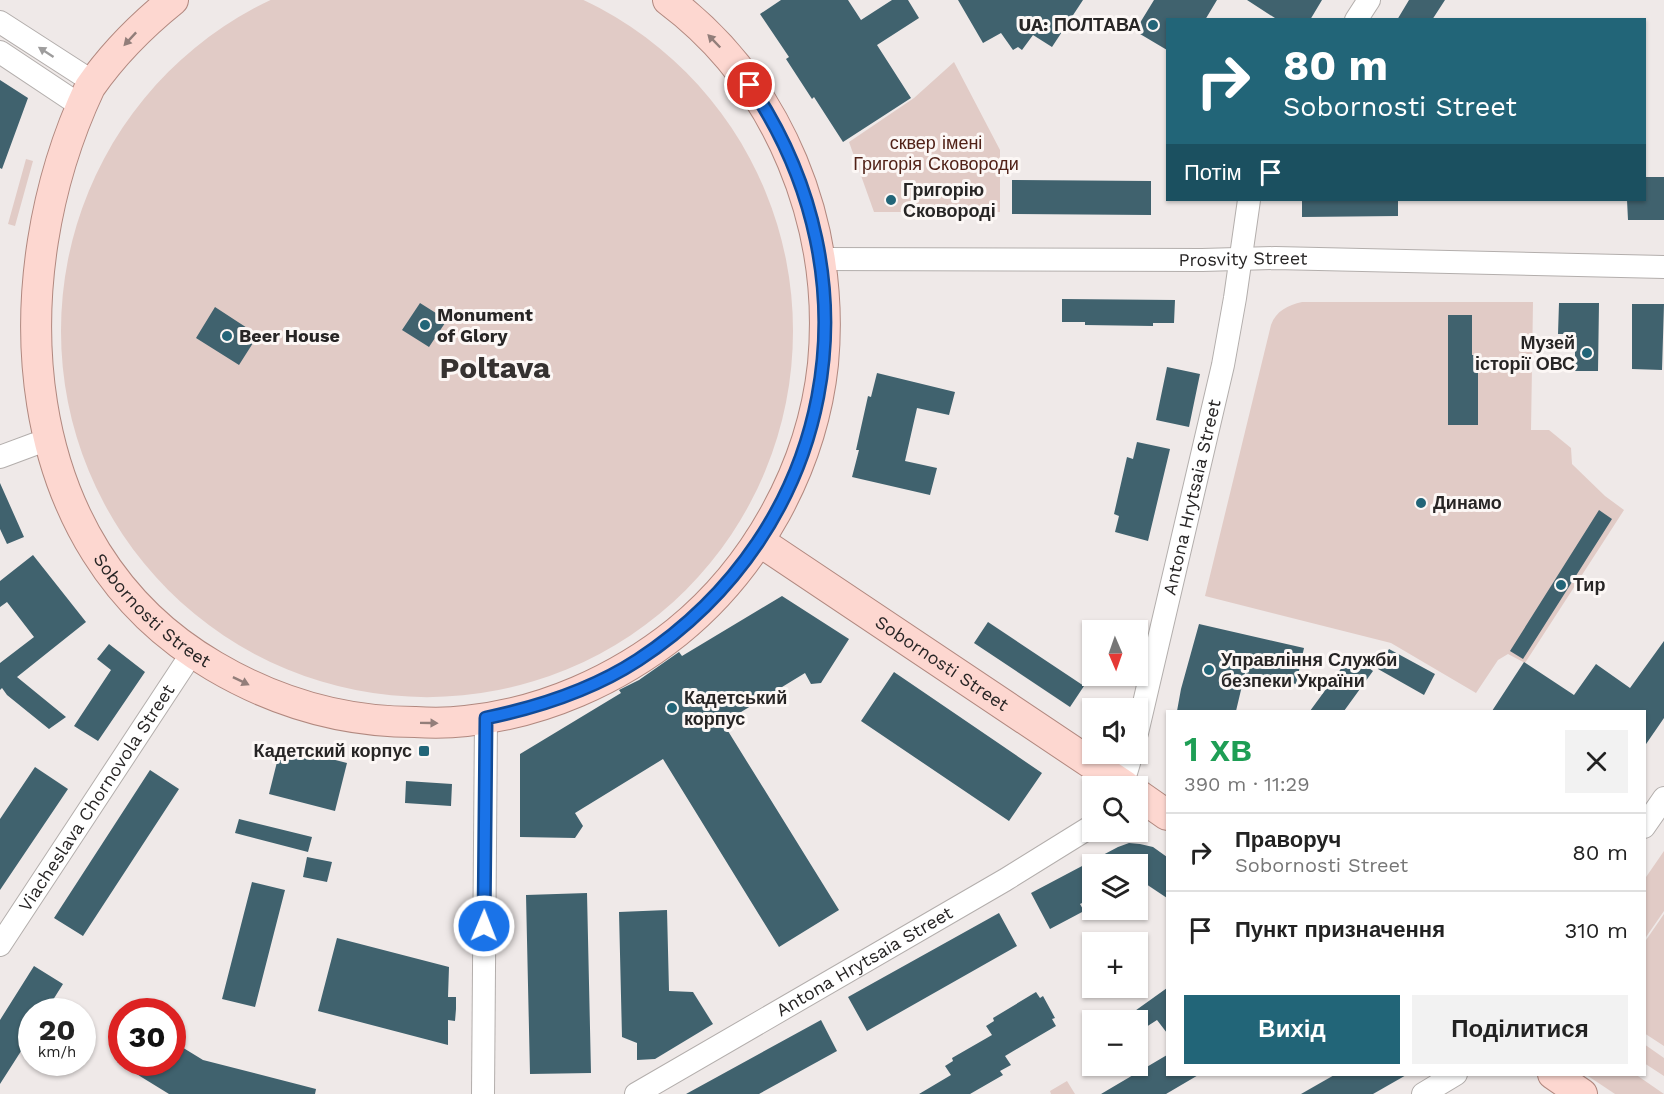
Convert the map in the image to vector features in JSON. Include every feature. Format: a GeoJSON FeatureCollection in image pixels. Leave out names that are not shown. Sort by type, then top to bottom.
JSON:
{"type":"FeatureCollection","features":[{"type":"Feature","properties":{"kind":"main road","name":"Sobornosti Street"},"geometry":{"type":"LineString","coordinates":[[173,0],[130,38],[86,93],[60,136],[37,190],[20,259],[16,301],[18,361],[26,410],[35,444],[64,510],[96,561],[147,617],[192,653],[258,689],[293,703],[332,713],[396,723],[463,722],[544,704],[576,692],[636,661],[688,623],[735,574],[759,541],[794,476],[817,400],[825,330],[825,293],[821,259],[810,211],[800,180],[776,126],[742,73],[702,29],[668,0]]}},
{"type":"Feature","properties":{"kind":"main road","name":"Sobornosti Street"},"geometry":{"type":"LineString","coordinates":[[759,541],[1108,776]]}},
{"type":"Feature","properties":{"kind":"main road","name":"Sobornosti Street"},"geometry":{"type":"LineString","coordinates":[[1148,802],[1166,813]]}},
{"type":"Feature","properties":{"kind":"main road"},"geometry":{"type":"LineString","coordinates":[[1556,1076],[1582,1094]]}},
{"type":"Feature","properties":{"kind":"street"},"geometry":{"type":"LineString","coordinates":[[1357,18],[1369,0]]}},
{"type":"Feature","properties":{"kind":"street"},"geometry":{"type":"LineString","coordinates":[[0,22],[86,93]]}},
{"type":"Feature","properties":{"kind":"street"},"geometry":{"type":"LineString","coordinates":[[0,52],[86,93]]}},
{"type":"Feature","properties":{"kind":"street","name":"Antona Hrytsaia Street"},"geometry":{"type":"LineString","coordinates":[[1145,698],[1223,365],[1249,201]]}},
{"type":"Feature","properties":{"kind":"street","name":"Prosvity Street"},"geometry":{"type":"LineString","coordinates":[[821,259],[1241,260],[1275,258],[1664,267]]}},
{"type":"Feature","properties":{"kind":"street"},"geometry":{"type":"LineString","coordinates":[[0,457],[35,444]]}},
{"type":"Feature","properties":{"kind":"street","name":"Viacheslava Chornovola Street"},"geometry":{"type":"LineString","coordinates":[[0,945],[192,653]]}},
{"type":"Feature","properties":{"kind":"street"},"geometry":{"type":"LineString","coordinates":[[483,1094],[486,718]]}},
{"type":"Feature","properties":{"kind":"street"},"geometry":{"type":"LineString","coordinates":[[1646,824],[1664,798]]}},
{"type":"Feature","properties":{"kind":"street","name":"Antona Hrytsaia Street"},"geometry":{"type":"LineString","coordinates":[[636,1094],[1005,880],[1082,832]]}},
{"type":"Feature","properties":{"kind":"street"},"geometry":{"type":"LineString","coordinates":[[1423,1094],[1453,1076]]}},
{"type":"Feature","properties":{"kind":"green space"},"geometry":{"type":"Polygon","coordinates":[[[274,-1],[580,-1],[599,8],[659,48],[686,72],[731,128],[750,159],[765,191],[786,260],[793,331],[791,367],[786,402],[777,437],[750,503],[710,563],[686,590],[659,614],[599,654],[533,681],[498,690],[463,695],[427,697],[391,695],[356,690],[321,681],[255,654],[195,614],[168,590],[144,563],[104,503],[77,437],[68,402],[63,367],[61,331],[68,260],[89,191],[104,159],[144,99],[168,72],[224,27],[274,-1]]]}},
{"type":"Feature","properties":{"kind":"green space","name":"сквер імені Григорія Сковороди"},"geometry":{"type":"Polygon","coordinates":[[[954,62],[1000,150],[1000,212],[874,212],[849,142],[914,98],[954,62]]]}},
{"type":"Feature","properties":{"kind":"green space"},"geometry":{"type":"Polygon","coordinates":[[[26,159],[33,161],[15,226],[8,224],[26,159]]]}},
{"type":"Feature","properties":{"kind":"green space","name":"Динамо"},"geometry":{"type":"Polygon","coordinates":[[[1302,302],[1533,302],[1531,430],[1549,430],[1571,448],[1572,464],[1605,496],[1624,510],[1525,663],[1508,654],[1498,660],[1476,693],[1391,643],[1205,596],[1271,325],[1283,309],[1302,302]]]}},
{"type":"Feature","properties":{"kind":"green space"},"geometry":{"type":"Polygon","coordinates":[[[1664,851],[1664,911],[1646,937],[1646,877],[1664,851]]]}},
{"type":"Feature","properties":{"kind":"green space"},"geometry":{"type":"Polygon","coordinates":[[[1664,914],[1664,1046],[1646,1034],[1646,940],[1664,914]]]}},
{"type":"Feature","properties":{"kind":"green space"},"geometry":{"type":"Polygon","coordinates":[[[1646,1045],[1664,1058],[1664,1076],[1646,1064],[1646,1045]]]}},
{"type":"Feature","properties":{"kind":"green space"},"geometry":{"type":"Polygon","coordinates":[[[1588,1076],[1638,1076],[1664,1094],[1615,1094],[1588,1076]]]}},
{"type":"Feature","properties":{"kind":"green space"},"geometry":{"type":"Polygon","coordinates":[[[1067,1081],[1075,1094],[1051,1094],[1050,1091],[1067,1081]]]}},
{"type":"Feature","properties":{"kind":"building"},"geometry":{"type":"Polygon","coordinates":[[[781,0],[848,0],[861,20],[892,0],[908,0],[919,18],[877,45],[911,98],[843,142],[786,59],[789,57],[760,14],[781,0]]]}},
{"type":"Feature","properties":{"kind":"building"},"geometry":{"type":"Polygon","coordinates":[[[958,0],[1083,0],[1052,47],[1033,35],[1022,50],[1018,47],[1013,50],[1001,33],[983,43],[958,0]]]}},
{"type":"Feature","properties":{"kind":"building","name":"UA: ПОЛТАВА"},"geometry":{"type":"Polygon","coordinates":[[[1154,0],[1217,0],[1206,18],[1166,18],[1166,49],[1135,31],[1154,0]]]}},
{"type":"Feature","properties":{"kind":"building"},"geometry":{"type":"Polygon","coordinates":[[[1247,0],[1322,0],[1311,18],[1275,18],[1247,0]]]}},
{"type":"Feature","properties":{"kind":"building"},"geometry":{"type":"Polygon","coordinates":[[[1409,0],[1445,0],[1433,18],[1398,18],[1409,0]]]}},
{"type":"Feature","properties":{"kind":"building"},"geometry":{"type":"Polygon","coordinates":[[[0,80],[28,98],[2,169],[0,168],[0,80]]]}},
{"type":"Feature","properties":{"kind":"building"},"geometry":{"type":"Polygon","coordinates":[[[1646,177],[1664,177],[1664,220],[1628,220],[1627,201],[1646,201],[1646,177]]]}},
{"type":"Feature","properties":{"kind":"building"},"geometry":{"type":"Polygon","coordinates":[[[1012,180],[1151,181],[1151,215],[1012,214],[1012,180]]]}},
{"type":"Feature","properties":{"kind":"building"},"geometry":{"type":"Polygon","coordinates":[[[1302,201],[1398,201],[1398,216],[1302,217],[1302,201]]]}},
{"type":"Feature","properties":{"kind":"building"},"geometry":{"type":"Polygon","coordinates":[[[1062,299],[1175,300],[1174,323],[1153,323],[1153,326],[1085,325],[1085,322],[1062,322],[1062,299]]]}},
{"type":"Feature","properties":{"kind":"building","name":"Monument of Glory"},"geometry":{"type":"Polygon","coordinates":[[[420,303],[447,320],[429,347],[402,330],[420,303]]]}},
{"type":"Feature","properties":{"kind":"building","name":"Музей історії ОВС"},"geometry":{"type":"Polygon","coordinates":[[[1559,303],[1599,303],[1598,371],[1575,371],[1575,334],[1558,334],[1559,303]]]}},
{"type":"Feature","properties":{"kind":"building"},"geometry":{"type":"Polygon","coordinates":[[[1632,304],[1664,304],[1662,370],[1632,369],[1632,304]]]}},
{"type":"Feature","properties":{"kind":"building","name":"Beer House"},"geometry":{"type":"Polygon","coordinates":[[[215,307],[258,335],[239,365],[196,338],[215,307]]]}},
{"type":"Feature","properties":{"kind":"building"},"geometry":{"type":"Polygon","coordinates":[[[1448,315],[1472,315],[1472,355],[1478,355],[1478,425],[1448,425],[1448,315]]]}},
{"type":"Feature","properties":{"kind":"building"},"geometry":{"type":"Polygon","coordinates":[[[1167,367],[1200,374],[1189,427],[1156,420],[1167,367]]]}},
{"type":"Feature","properties":{"kind":"building"},"geometry":{"type":"Polygon","coordinates":[[[877,373],[955,392],[949,415],[917,408],[905,461],[937,468],[930,495],[852,477],[868,396],[871,397],[877,373]]]}},
{"type":"Feature","properties":{"kind":"building"},"geometry":{"type":"Polygon","coordinates":[[[1137,442],[1170,449],[1148,541],[1115,532],[1119,516],[1114,514],[1127,457],[1133,459],[1137,442]]]}},
{"type":"Feature","properties":{"kind":"building"},"geometry":{"type":"Polygon","coordinates":[[[0,483],[24,537],[7,544],[0,529],[0,483]]]}},
{"type":"Feature","properties":{"kind":"building","name":"Тир"},"geometry":{"type":"Polygon","coordinates":[[[1599,510],[1612,519],[1523,659],[1510,651],[1599,510]]]}},
{"type":"Feature","properties":{"kind":"building"},"geometry":{"type":"Polygon","coordinates":[[[33,555],[86,622],[17,677],[66,717],[49,729],[7,695],[2,688],[0,690],[0,663],[34,637],[7,602],[0,607],[0,581],[33,555]]]}},
{"type":"Feature","properties":{"kind":"building","name":"Кадетський корпус"},"geometry":{"type":"Polygon","coordinates":[[[782,596],[849,639],[821,683],[811,684],[805,673],[723,723],[839,910],[779,947],[663,759],[575,813],[583,826],[575,838],[520,837],[520,754],[621,693],[619,690],[639,680],[679,652],[682,656],[782,596]]]}},
{"type":"Feature","properties":{"kind":"building"},"geometry":{"type":"Polygon","coordinates":[[[988,622],[1084,686],[1070,707],[974,643],[988,622]]]}},
{"type":"Feature","properties":{"kind":"building","name":"Управління Служби безпеки України"},"geometry":{"type":"Polygon","coordinates":[[[1199,624],[1304,648],[1296,684],[1245,673],[1236,710],[1177,710],[1199,624]]]}},
{"type":"Feature","properties":{"kind":"building"},"geometry":{"type":"Polygon","coordinates":[[[1664,641],[1664,718],[1646,744],[1646,710],[1493,710],[1524,662],[1574,695],[1596,664],[1630,688],[1664,641]]]}},
{"type":"Feature","properties":{"kind":"building"},"geometry":{"type":"Polygon","coordinates":[[[109,644],[145,672],[98,741],[74,726],[111,670],[97,659],[109,644]]]}},
{"type":"Feature","properties":{"kind":"building"},"geometry":{"type":"Polygon","coordinates":[[[1389,649],[1435,674],[1424,695],[1378,669],[1389,649]]]}},
{"type":"Feature","properties":{"kind":"building"},"geometry":{"type":"Polygon","coordinates":[[[1351,655],[1373,671],[1345,710],[1311,710],[1351,655]]]}},
{"type":"Feature","properties":{"kind":"building"},"geometry":{"type":"Polygon","coordinates":[[[894,672],[1042,773],[1009,821],[861,721],[894,672]]]}},
{"type":"Feature","properties":{"kind":"building"},"geometry":{"type":"Polygon","coordinates":[[[281,746],[347,763],[335,811],[269,794],[281,746]]]}},
{"type":"Feature","properties":{"kind":"building"},"geometry":{"type":"Polygon","coordinates":[[[35,767],[68,789],[0,890],[0,819],[35,767]]]}},
{"type":"Feature","properties":{"kind":"building"},"geometry":{"type":"Polygon","coordinates":[[[150,770],[179,789],[83,936],[54,918],[150,770]]]}},
{"type":"Feature","properties":{"kind":"building"},"geometry":{"type":"Polygon","coordinates":[[[406,781],[452,784],[451,806],[405,803],[406,781]]]}},
{"type":"Feature","properties":{"kind":"building"},"geometry":{"type":"Polygon","coordinates":[[[239,819],[312,837],[308,852],[235,833],[239,819]]]}},
{"type":"Feature","properties":{"kind":"building"},"geometry":{"type":"Polygon","coordinates":[[[1129,843],[1153,847],[1166,856],[1166,897],[1148,885],[1148,854],[1105,854],[1129,843]]]}},
{"type":"Feature","properties":{"kind":"building"},"geometry":{"type":"Polygon","coordinates":[[[307,857],[332,862],[327,882],[303,877],[307,857]]]}},
{"type":"Feature","properties":{"kind":"building"},"geometry":{"type":"Polygon","coordinates":[[[1082,866],[1082,903],[1080,904],[1082,912],[1050,929],[1031,893],[1082,866]]]}},
{"type":"Feature","properties":{"kind":"building"},"geometry":{"type":"Polygon","coordinates":[[[252,882],[285,890],[255,1007],[222,999],[252,882]]]}},
{"type":"Feature","properties":{"kind":"building"},"geometry":{"type":"Polygon","coordinates":[[[587,893],[591,1073],[530,1074],[526,895],[587,893]]]}},
{"type":"Feature","properties":{"kind":"building"},"geometry":{"type":"Polygon","coordinates":[[[667,910],[669,991],[693,992],[713,1024],[655,1059],[637,1060],[637,1043],[622,1037],[619,912],[667,910]]]}},
{"type":"Feature","properties":{"kind":"building"},"geometry":{"type":"Polygon","coordinates":[[[999,913],[1017,946],[867,1031],[848,997],[999,913]]]}},
{"type":"Feature","properties":{"kind":"building"},"geometry":{"type":"Polygon","coordinates":[[[337,938],[449,967],[448,997],[456,997],[456,1009],[455,1021],[448,1020],[448,1045],[318,1011],[337,938]]]}},
{"type":"Feature","properties":{"kind":"building"},"geometry":{"type":"Polygon","coordinates":[[[34,966],[63,984],[54,998],[18,998],[18,1056],[0,1084],[0,1020],[34,966]]]}},
{"type":"Feature","properties":{"kind":"building"},"geometry":{"type":"Polygon","coordinates":[[[1166,989],[1166,1032],[1157,1020],[1148,1026],[1148,1010],[1136,1010],[1166,989]]]}},
{"type":"Feature","properties":{"kind":"building"},"geometry":{"type":"Polygon","coordinates":[[[1036,992],[1040,998],[1043,996],[1055,1018],[1052,1019],[1056,1026],[1005,1056],[1011,1065],[1000,1071],[1003,1075],[970,1094],[919,1094],[951,1075],[945,1066],[953,1061],[952,1058],[992,1035],[986,1026],[994,1021],[993,1018],[1036,992]]]}},
{"type":"Feature","properties":{"kind":"building"},"geometry":{"type":"Polygon","coordinates":[[[821,1020],[837,1051],[759,1094],[686,1094],[821,1020]]]}},
{"type":"Feature","properties":{"kind":"building"},"geometry":{"type":"Polygon","coordinates":[[[186,1050],[203,1060],[316,1089],[315,1094],[169,1094],[140,1076],[186,1076],[186,1050]]]}},
{"type":"Feature","properties":{"kind":"building"},"geometry":{"type":"Polygon","coordinates":[[[1166,1056],[1166,1076],[1197,1076],[1166,1094],[1101,1094],[1131,1076],[1148,1076],[1148,1066],[1166,1056]]]}},
{"type":"Feature","properties":{"kind":"building"},"geometry":{"type":"Polygon","coordinates":[[[1332,1076],[1404,1076],[1373,1094],[1301,1094],[1332,1076]]]}},
{"type":"Feature","properties":{"kind":"place","name":"UA: ПОЛТАВА"},"geometry":{"type":"Point","coordinates":[1153,25]}},
{"type":"Feature","properties":{"kind":"place","name":"Григорію Сковороді"},"geometry":{"type":"Point","coordinates":[891,200]}},
{"type":"Feature","properties":{"kind":"place","name":"Monument of Glory"},"geometry":{"type":"Point","coordinates":[425,325]}},
{"type":"Feature","properties":{"kind":"place","name":"Beer House"},"geometry":{"type":"Point","coordinates":[227,336]}},
{"type":"Feature","properties":{"kind":"place","name":"Музей історії ОВС"},"geometry":{"type":"Point","coordinates":[1587,353]}},
{"type":"Feature","properties":{"kind":"place","name":"Динамо"},"geometry":{"type":"Point","coordinates":[1421,503]}},
{"type":"Feature","properties":{"kind":"place","name":"Тир"},"geometry":{"type":"Point","coordinates":[1561,585]}},
{"type":"Feature","properties":{"kind":"place","name":"Управління Служби безпеки України"},"geometry":{"type":"Point","coordinates":[1209,670]}},
{"type":"Feature","properties":{"kind":"place","name":"Кадетський корпус"},"geometry":{"type":"Point","coordinates":[672,708]}},
{"type":"Feature","properties":{"kind":"place","name":"Кадетский корпус"},"geometry":{"type":"Point","coordinates":[424,751]}},
{"type":"Feature","properties":{"kind":"district","name":"Poltava"},"geometry":{"type":"Point","coordinates":[495,368]}},
{"type":"Feature","properties":{"kind":"route"},"geometry":{"type":"LineString","coordinates":[[484,926],[486,718],[544,704],[608,677],[636,661],[688,623],[735,574],[759,541],[783,499],[803,452],[817,400],[822,368],[825,293],[821,259],[800,180],[776,126],[750,85]]}}]}
